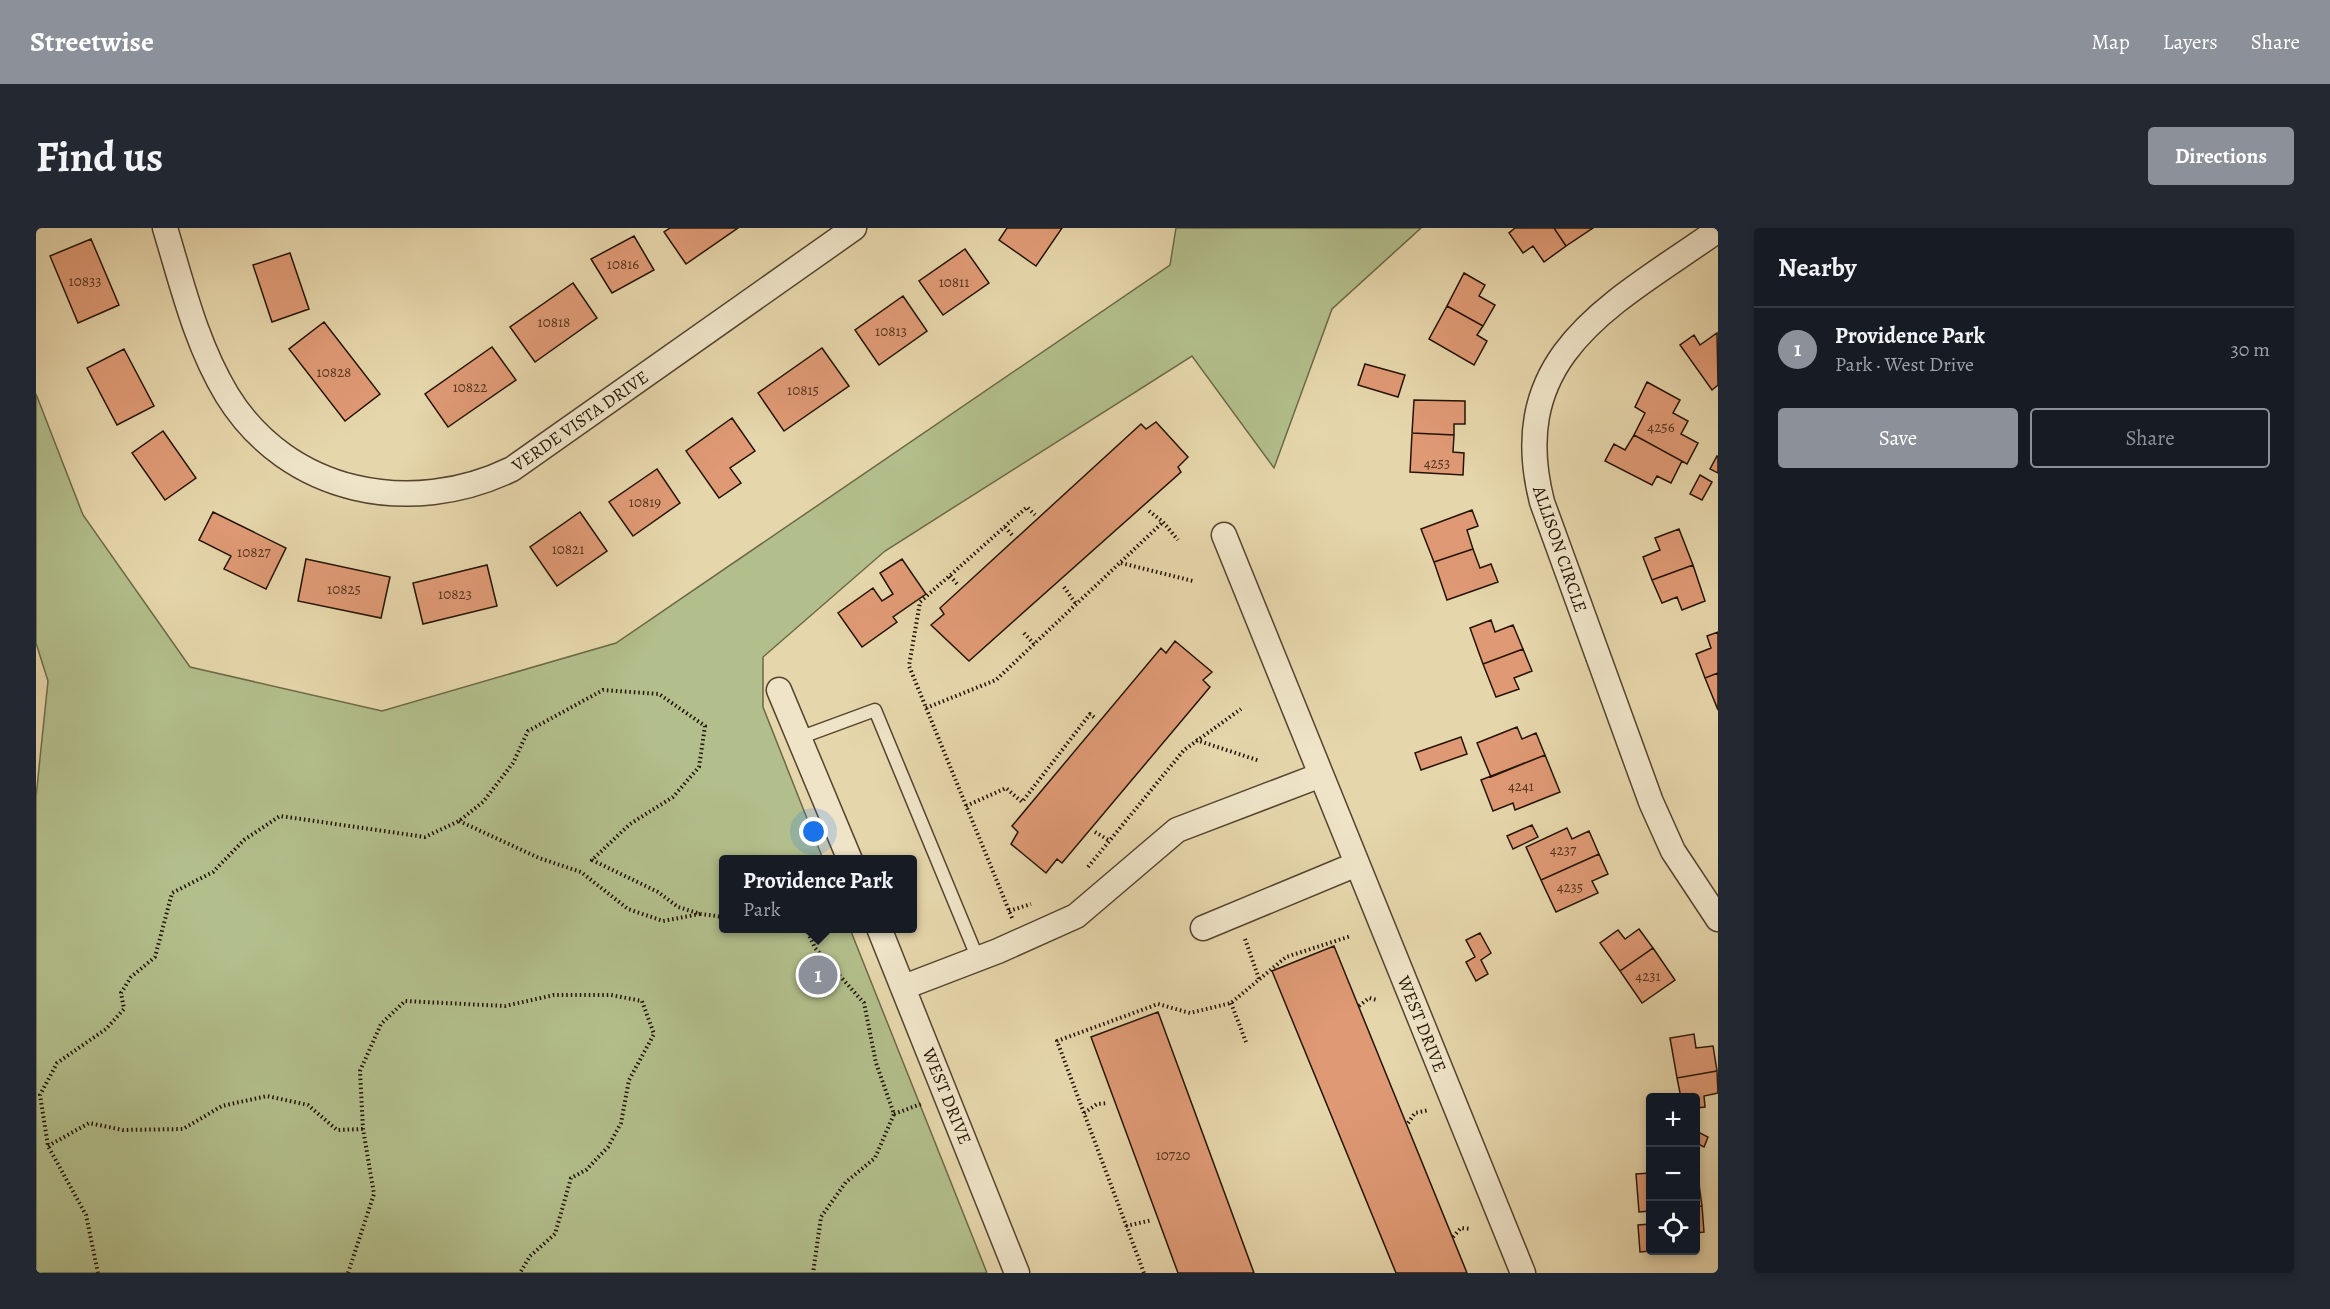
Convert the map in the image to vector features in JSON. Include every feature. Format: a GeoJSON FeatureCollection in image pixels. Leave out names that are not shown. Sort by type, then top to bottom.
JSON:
{"type":"FeatureCollection","features":[{"type":"Feature","properties":{"kind":"street","name":"VERDE VISTA DRIVE"},"geometry":{"type":"LineString","coordinates":[[165,228],[202,345],[227,395],[256,433],[280,453],[335,482],[401,496],[448,492],[512,470],[854,228]]}},
{"type":"Feature","properties":{"kind":"street","name":"ALLISON CIRCLE"},"geometry":{"type":"LineString","coordinates":[[1718,230],[1595,317],[1570,342],[1556,364],[1538,408],[1534,460],[1542,502],[1651,802],[1673,851],[1718,919]]}},
{"type":"Feature","properties":{"kind":"street","name":"WEST DRIVE"},"geometry":{"type":"LineString","coordinates":[[1224,535],[1524,1273]]}},
{"type":"Feature","properties":{"kind":"street"},"geometry":{"type":"LineString","coordinates":[[779,690],[848,855]]}},
{"type":"Feature","properties":{"kind":"street"},"geometry":{"type":"LineString","coordinates":[[904,987],[1076,916],[1177,830],[1321,775]]}},
{"type":"Feature","properties":{"kind":"street"},"geometry":{"type":"LineString","coordinates":[[1203,928],[1236,912],[1357,864]]}},
{"type":"Feature","properties":{"kind":"street","name":"WEST DRIVE"},"geometry":{"type":"LineString","coordinates":[[881,933],[1017,1273]]}},
{"type":"Feature","properties":{"kind":"lane"},"geometry":{"type":"LineString","coordinates":[[799,738],[875,710],[978,958]]}},
{"type":"Feature","properties":{"kind":"path"},"geometry":{"type":"LineString","coordinates":[[1014,924],[909,666],[920,602],[1028,507],[1035,515]]}},
{"type":"Feature","properties":{"kind":"path"},"geometry":{"type":"LineString","coordinates":[[1149,511],[1163,522],[1178,540]]}},
{"type":"Feature","properties":{"kind":"path"},"geometry":{"type":"LineString","coordinates":[[926,708],[996,680],[1163,522]]}},
{"type":"Feature","properties":{"kind":"path"},"geometry":{"type":"LineString","coordinates":[[1005,527],[1013,536]]}},
{"type":"Feature","properties":{"kind":"path"},"geometry":{"type":"LineString","coordinates":[[1120,563],[1193,580]]}},
{"type":"Feature","properties":{"kind":"path"},"geometry":{"type":"LineString","coordinates":[[950,576],[957,585]]}},
{"type":"Feature","properties":{"kind":"path"},"geometry":{"type":"LineString","coordinates":[[1064,587],[1076,604]]}},
{"type":"Feature","properties":{"kind":"path"},"geometry":{"type":"LineString","coordinates":[[1024,633],[1034,644]]}},
{"type":"Feature","properties":{"kind":"path"},"geometry":{"type":"LineString","coordinates":[[99,1273],[86,1215],[48,1146],[40,1095],[57,1063],[106,1029],[124,1009],[121,993],[131,977],[155,957],[172,893],[213,872],[244,840],[280,816],[425,837],[459,821],[483,802],[513,763],[528,732],[603,690],[659,694],[705,726],[699,767],[673,797],[630,824],[592,860],[658,892],[678,907],[719,916]]}},
{"type":"Feature","properties":{"kind":"path"},"geometry":{"type":"LineString","coordinates":[[1082,874],[1184,750],[1241,710]]}},
{"type":"Feature","properties":{"kind":"path"},"geometry":{"type":"LineString","coordinates":[[966,806],[1006,788],[1022,802],[1090,714],[1096,719]]}},
{"type":"Feature","properties":{"kind":"path"},"geometry":{"type":"LineString","coordinates":[[1196,740],[1260,761]]}},
{"type":"Feature","properties":{"kind":"path"},"geometry":{"type":"LineString","coordinates":[[1065,747],[1070,751]]}},
{"type":"Feature","properties":{"kind":"path"},"geometry":{"type":"LineString","coordinates":[[459,821],[538,858],[581,872],[628,909],[663,921],[701,914]]}},
{"type":"Feature","properties":{"kind":"path"},"geometry":{"type":"LineString","coordinates":[[1095,832],[1110,841]]}},
{"type":"Feature","properties":{"kind":"path"},"geometry":{"type":"LineString","coordinates":[[1009,911],[1039,901]]}},
{"type":"Feature","properties":{"kind":"path"},"geometry":{"type":"LineString","coordinates":[[1236,912],[1259,979]]}},
{"type":"Feature","properties":{"kind":"path"},"geometry":{"type":"LineString","coordinates":[[808,933],[815,948],[864,1003],[876,1063],[894,1114],[875,1158],[846,1182],[821,1217],[813,1273]]}},
{"type":"Feature","properties":{"kind":"path"},"geometry":{"type":"LineString","coordinates":[[1144,1273],[1057,1041],[1158,1004],[1190,1013],[1231,1003],[1266,970],[1286,957],[1351,936]]}},
{"type":"Feature","properties":{"kind":"path"},"geometry":{"type":"LineString","coordinates":[[348,1273],[374,1194],[363,1129],[360,1071],[381,1024],[405,1001],[505,1006],[554,995],[611,995],[642,1000],[654,1034],[629,1080],[621,1123],[608,1147],[586,1170],[572,1178],[555,1234],[530,1256],[520,1273]]}},
{"type":"Feature","properties":{"kind":"path"},"geometry":{"type":"LineString","coordinates":[[1359,1006],[1369,998],[1377,1000]]}},
{"type":"Feature","properties":{"kind":"path"},"geometry":{"type":"LineString","coordinates":[[1231,1003],[1246,1042]]}},
{"type":"Feature","properties":{"kind":"path"},"geometry":{"type":"LineString","coordinates":[[48,1146],[89,1123],[123,1130],[183,1130],[222,1106],[267,1096],[308,1105],[337,1130],[363,1129]]}},
{"type":"Feature","properties":{"kind":"path"},"geometry":{"type":"LineString","coordinates":[[1084,1113],[1097,1104],[1108,1103]]}},
{"type":"Feature","properties":{"kind":"path"},"geometry":{"type":"LineString","coordinates":[[1126,1226],[1152,1220]]}},
{"type":"Feature","properties":{"kind":"path"},"geometry":{"type":"LineString","coordinates":[[1453,1237],[1461,1228],[1471,1229]]}},
{"type":"Feature","properties":{"kind":"green space"},"geometry":{"type":"Polygon","coordinates":[[[1176,228],[1421,228],[1332,309],[1274,468],[1192,356],[885,551],[763,657],[763,707],[821,855],[719,855],[719,933],[852,933],[987,1273],[36,1273],[36,797],[48,681],[36,643],[36,394],[83,515],[190,667],[382,711],[616,643],[1170,265],[1176,228]]]}},
{"type":"Feature","properties":{"kind":"building"},"geometry":{"type":"Polygon","coordinates":[[[670,228],[738,228],[686,264],[664,232],[670,228]]]}},
{"type":"Feature","properties":{"kind":"building"},"geometry":{"type":"Polygon","coordinates":[[[1007,228],[1062,228],[1036,266],[999,240],[1007,228]]]}},
{"type":"Feature","properties":{"kind":"building"},"geometry":{"type":"Polygon","coordinates":[[[1515,228],[1554,228],[1566,246],[1544,262],[1533,246],[1523,253],[1509,233],[1515,228]]]}},
{"type":"Feature","properties":{"kind":"building"},"geometry":{"type":"Polygon","coordinates":[[[1554,228],[1593,228],[1566,246],[1554,228]]]}},
{"type":"Feature","properties":{"kind":"building"},"geometry":{"type":"Polygon","coordinates":[[[634,236],[654,270],[612,293],[591,259],[634,236]]]}},
{"type":"Feature","properties":{"kind":"building"},"geometry":{"type":"Polygon","coordinates":[[[91,239],[119,305],[78,323],[50,256],[91,239]]]}},
{"type":"Feature","properties":{"kind":"building"},"geometry":{"type":"Polygon","coordinates":[[[965,249],[989,283],[943,315],[919,281],[965,249]]]}},
{"type":"Feature","properties":{"kind":"building"},"geometry":{"type":"Polygon","coordinates":[[[290,253],[309,309],[272,322],[253,265],[290,253]]]}},
{"type":"Feature","properties":{"kind":"building"},"geometry":{"type":"Polygon","coordinates":[[[1464,273],[1485,285],[1479,296],[1495,305],[1483,326],[1447,306],[1464,273]]]}},
{"type":"Feature","properties":{"kind":"building"},"geometry":{"type":"Polygon","coordinates":[[[573,283],[597,318],[535,362],[510,327],[573,283]]]}},
{"type":"Feature","properties":{"kind":"building"},"geometry":{"type":"Polygon","coordinates":[[[903,296],[927,331],[879,365],[855,330],[903,296]]]}},
{"type":"Feature","properties":{"kind":"building"},"geometry":{"type":"Polygon","coordinates":[[[1447,306],[1483,326],[1477,335],[1487,341],[1474,365],[1429,339],[1447,306]]]}},
{"type":"Feature","properties":{"kind":"building"},"geometry":{"type":"Polygon","coordinates":[[[324,322],[380,394],[345,421],[289,349],[324,322]]]}},
{"type":"Feature","properties":{"kind":"building"},"geometry":{"type":"Polygon","coordinates":[[[1717,333],[1718,385],[1712,390],[1680,345],[1694,335],[1700,345],[1717,333]]]}},
{"type":"Feature","properties":{"kind":"building"},"geometry":{"type":"Polygon","coordinates":[[[492,347],[516,380],[448,427],[425,394],[492,347]]]}},
{"type":"Feature","properties":{"kind":"building"},"geometry":{"type":"Polygon","coordinates":[[[822,348],[849,386],[784,431],[758,393],[822,348]]]}},
{"type":"Feature","properties":{"kind":"building"},"geometry":{"type":"Polygon","coordinates":[[[124,349],[154,406],[117,425],[87,368],[124,349]]]}},
{"type":"Feature","properties":{"kind":"building"},"geometry":{"type":"Polygon","coordinates":[[[1365,364],[1405,375],[1398,397],[1358,385],[1365,364]]]}},
{"type":"Feature","properties":{"kind":"building"},"geometry":{"type":"Polygon","coordinates":[[[1647,382],[1680,400],[1673,413],[1688,421],[1681,434],[1698,443],[1687,464],[1634,435],[1645,413],[1635,407],[1647,382]]]}},
{"type":"Feature","properties":{"kind":"building"},"geometry":{"type":"Polygon","coordinates":[[[1414,400],[1465,401],[1465,424],[1454,424],[1454,435],[1412,433],[1414,400]]]}},
{"type":"Feature","properties":{"kind":"building"},"geometry":{"type":"Polygon","coordinates":[[[732,418],[755,451],[730,468],[741,483],[719,498],[686,451],[732,418]]]}},
{"type":"Feature","properties":{"kind":"building"},"geometry":{"type":"Polygon","coordinates":[[[1156,422],[1188,457],[1178,467],[1181,472],[969,661],[931,625],[944,614],[940,608],[1141,424],[1146,429],[1156,422]]]}},
{"type":"Feature","properties":{"kind":"building"},"geometry":{"type":"Polygon","coordinates":[[[163,431],[196,478],[165,500],[132,453],[163,431]]]}},
{"type":"Feature","properties":{"kind":"building"},"geometry":{"type":"Polygon","coordinates":[[[1412,433],[1454,435],[1453,452],[1464,453],[1463,475],[1410,472],[1412,433]]]}},
{"type":"Feature","properties":{"kind":"building"},"geometry":{"type":"Polygon","coordinates":[[[1634,435],[1682,461],[1671,483],[1657,476],[1652,485],[1605,461],[1614,444],[1625,450],[1634,435]]]}},
{"type":"Feature","properties":{"kind":"building"},"geometry":{"type":"Polygon","coordinates":[[[1718,457],[1718,473],[1710,469],[1718,457]]]}},
{"type":"Feature","properties":{"kind":"building"},"geometry":{"type":"Polygon","coordinates":[[[657,469],[680,503],[633,536],[609,502],[657,469]]]}},
{"type":"Feature","properties":{"kind":"building"},"geometry":{"type":"Polygon","coordinates":[[[1700,475],[1712,482],[1702,500],[1690,494],[1700,475]]]}},
{"type":"Feature","properties":{"kind":"building"},"geometry":{"type":"Polygon","coordinates":[[[1472,510],[1478,526],[1467,530],[1473,549],[1434,562],[1421,529],[1472,510]]]}},
{"type":"Feature","properties":{"kind":"building"},"geometry":{"type":"Polygon","coordinates":[[[213,512],[286,548],[266,589],[224,569],[231,556],[199,540],[213,512]]]}},
{"type":"Feature","properties":{"kind":"building"},"geometry":{"type":"Polygon","coordinates":[[[580,512],[607,551],[557,586],[530,547],[580,512]]]}},
{"type":"Feature","properties":{"kind":"building"},"geometry":{"type":"Polygon","coordinates":[[[1679,529],[1693,565],[1652,580],[1643,557],[1660,550],[1655,538],[1679,529]]]}},
{"type":"Feature","properties":{"kind":"building"},"geometry":{"type":"Polygon","coordinates":[[[1473,549],[1480,568],[1491,564],[1498,582],[1447,600],[1434,562],[1473,549]]]}},
{"type":"Feature","properties":{"kind":"building"},"geometry":{"type":"Polygon","coordinates":[[[306,559],[390,577],[381,618],[298,601],[306,559]]]}},
{"type":"Feature","properties":{"kind":"building"},"geometry":{"type":"Polygon","coordinates":[[[902,559],[926,594],[893,617],[897,622],[862,647],[838,613],[873,588],[882,601],[893,594],[880,573],[902,559]]]}},
{"type":"Feature","properties":{"kind":"building"},"geometry":{"type":"Polygon","coordinates":[[[487,565],[497,606],[423,624],[413,583],[487,565]]]}},
{"type":"Feature","properties":{"kind":"building"},"geometry":{"type":"Polygon","coordinates":[[[1693,565],[1705,601],[1682,610],[1677,597],[1662,603],[1652,580],[1693,565]]]}},
{"type":"Feature","properties":{"kind":"building"},"geometry":{"type":"Polygon","coordinates":[[[1491,620],[1495,632],[1513,625],[1523,649],[1483,664],[1470,628],[1491,620]]]}},
{"type":"Feature","properties":{"kind":"building"},"geometry":{"type":"Polygon","coordinates":[[[1718,632],[1718,673],[1705,678],[1696,654],[1711,648],[1707,636],[1718,632]]]}},
{"type":"Feature","properties":{"kind":"building"},"geometry":{"type":"Polygon","coordinates":[[[1175,641],[1212,672],[1203,680],[1210,687],[1062,863],[1057,859],[1046,873],[1011,844],[1018,832],[1012,826],[1161,648],[1166,653],[1175,641]]]}},
{"type":"Feature","properties":{"kind":"building"},"geometry":{"type":"Polygon","coordinates":[[[1523,649],[1532,671],[1514,678],[1519,689],[1496,697],[1483,664],[1523,649]]]}},
{"type":"Feature","properties":{"kind":"building"},"geometry":{"type":"Polygon","coordinates":[[[1718,673],[1718,710],[1705,678],[1718,673]]]}},
{"type":"Feature","properties":{"kind":"building"},"geometry":{"type":"Polygon","coordinates":[[[1517,727],[1522,739],[1536,733],[1545,755],[1491,777],[1477,743],[1517,727]]]}},
{"type":"Feature","properties":{"kind":"building"},"geometry":{"type":"Polygon","coordinates":[[[1461,737],[1467,754],[1421,770],[1415,753],[1461,737]]]}},
{"type":"Feature","properties":{"kind":"building"},"geometry":{"type":"Polygon","coordinates":[[[1545,755],[1560,792],[1515,810],[1513,803],[1493,811],[1481,780],[1545,755]]]}},
{"type":"Feature","properties":{"kind":"building"},"geometry":{"type":"Polygon","coordinates":[[[1532,825],[1538,837],[1513,849],[1507,836],[1532,825]]]}},
{"type":"Feature","properties":{"kind":"building"},"geometry":{"type":"Polygon","coordinates":[[[1567,828],[1572,839],[1589,831],[1599,854],[1541,880],[1526,847],[1567,828]]]}},
{"type":"Feature","properties":{"kind":"building"},"geometry":{"type":"Polygon","coordinates":[[[1599,854],[1608,874],[1592,881],[1598,893],[1556,912],[1541,880],[1599,854]]]}},
{"type":"Feature","properties":{"kind":"building"},"geometry":{"type":"Polygon","coordinates":[[[1639,929],[1653,948],[1620,971],[1600,943],[1618,930],[1625,939],[1639,929]]]}},
{"type":"Feature","properties":{"kind":"building"},"geometry":{"type":"Polygon","coordinates":[[[1480,933],[1491,953],[1481,960],[1488,974],[1476,981],[1466,962],[1475,957],[1466,940],[1480,933]]]}},
{"type":"Feature","properties":{"kind":"building"},"geometry":{"type":"Polygon","coordinates":[[[1334,946],[1467,1273],[1396,1273],[1272,971],[1334,946]]]}},
{"type":"Feature","properties":{"kind":"building"},"geometry":{"type":"Polygon","coordinates":[[[1653,948],[1675,980],[1642,1003],[1620,971],[1653,948]]]}},
{"type":"Feature","properties":{"kind":"building"},"geometry":{"type":"Polygon","coordinates":[[[1158,1012],[1254,1273],[1178,1273],[1091,1037],[1158,1012]]]}},
{"type":"Feature","properties":{"kind":"building"},"geometry":{"type":"Polygon","coordinates":[[[1694,1034],[1696,1048],[1713,1046],[1717,1071],[1677,1078],[1670,1038],[1694,1034]]]}},
{"type":"Feature","properties":{"kind":"building"},"geometry":{"type":"Polygon","coordinates":[[[1717,1071],[1718,1093],[1704,1096],[1705,1107],[1700,1108],[1700,1093],[1680,1093],[1677,1078],[1717,1071]]]}},
{"type":"Feature","properties":{"kind":"building"},"geometry":{"type":"Polygon","coordinates":[[[1700,1133],[1708,1137],[1704,1147],[1700,1145],[1700,1133]]]}},
{"type":"Feature","properties":{"kind":"building"},"geometry":{"type":"Polygon","coordinates":[[[1646,1173],[1646,1211],[1639,1212],[1636,1174],[1646,1173]]]}},
{"type":"Feature","properties":{"kind":"building"},"geometry":{"type":"Polygon","coordinates":[[[1700,1206],[1702,1206],[1704,1232],[1700,1232],[1700,1206]]]}},
{"type":"Feature","properties":{"kind":"building"},"geometry":{"type":"Polygon","coordinates":[[[1646,1224],[1646,1251],[1640,1252],[1638,1225],[1646,1224]]]}},
{"type":"Feature","properties":{"kind":"place","name":"Providence Park"},"geometry":{"type":"Point","coordinates":[818,975]}}]}
